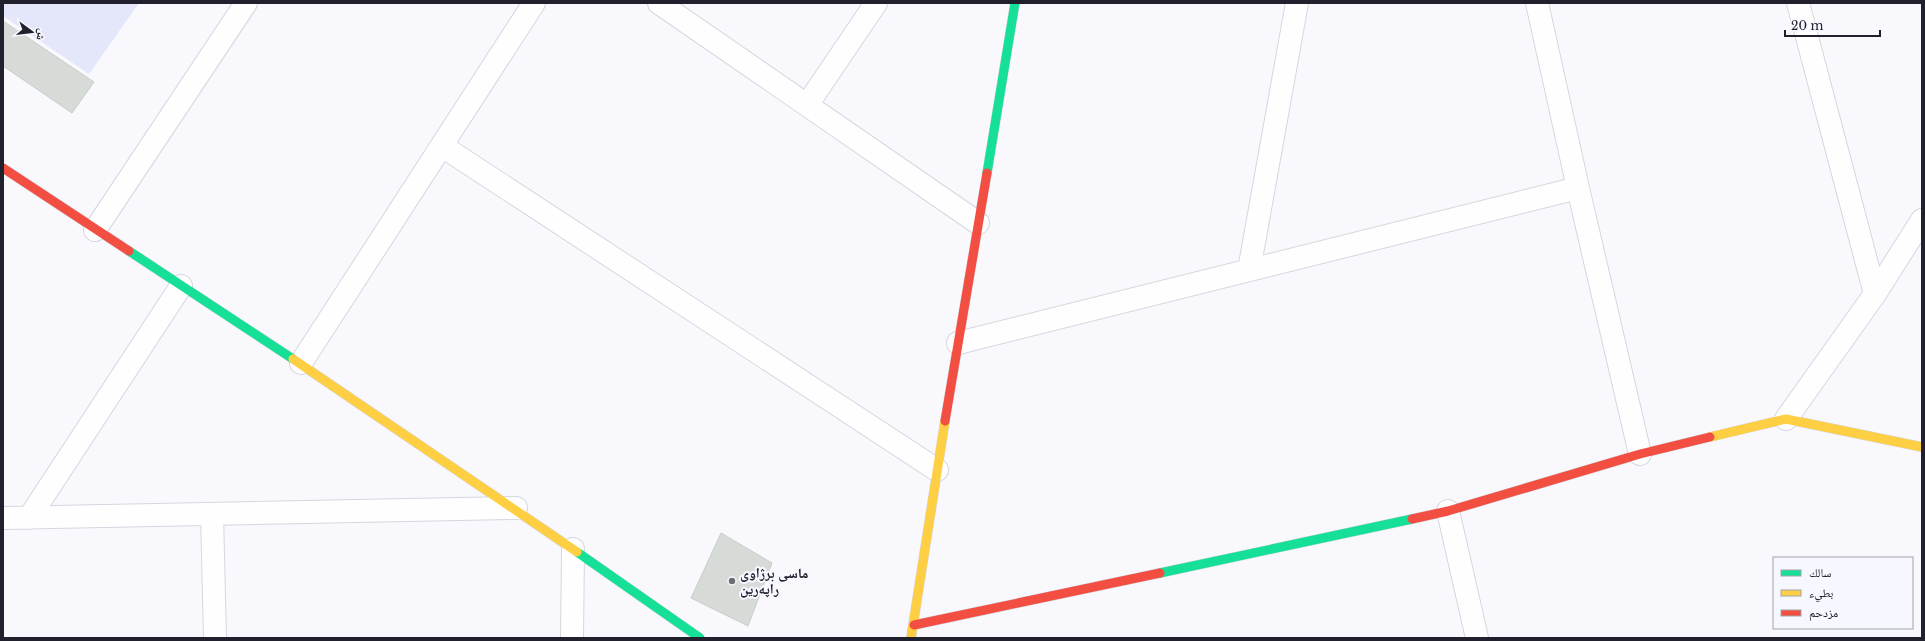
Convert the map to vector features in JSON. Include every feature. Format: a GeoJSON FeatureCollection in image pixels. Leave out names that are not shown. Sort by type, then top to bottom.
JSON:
{"type":"FeatureCollection","features":[{"type":"Feature","properties":{"kind":"street"},"geometry":{"type":"LineString","coordinates":[[95,230],[246,3]]}},
{"type":"Feature","properties":{"kind":"street"},"geometry":{"type":"LineString","coordinates":[[301,363],[534,3]]}},
{"type":"Feature","properties":{"kind":"street"},"geometry":{"type":"LineString","coordinates":[[659,3],[978,223]]}},
{"type":"Feature","properties":{"kind":"street"},"geometry":{"type":"LineString","coordinates":[[807,105],[876,3]]}},
{"type":"Feature","properties":{"kind":"street"},"geometry":{"type":"LineString","coordinates":[[911,638],[937,470],[1015,3]]}},
{"type":"Feature","properties":{"kind":"street"},"geometry":{"type":"LineString","coordinates":[[1249,270],[1297,3]]}},
{"type":"Feature","properties":{"kind":"street"},"geometry":{"type":"LineString","coordinates":[[1537,3],[1578,188],[1640,454]]}},
{"type":"Feature","properties":{"kind":"street"},"geometry":{"type":"LineString","coordinates":[[1798,3],[1875,294]]}},
{"type":"Feature","properties":{"kind":"street"},"geometry":{"type":"LineString","coordinates":[[442,146],[937,470]]}},
{"type":"Feature","properties":{"kind":"street"},"geometry":{"type":"LineString","coordinates":[[3,168],[95,230],[301,363],[516,508],[700,638]]}},
{"type":"Feature","properties":{"kind":"street"},"geometry":{"type":"LineString","coordinates":[[958,343],[1578,188]]}},
{"type":"Feature","properties":{"kind":"street"},"geometry":{"type":"LineString","coordinates":[[1786,419],[1875,294],[1922,220]]}},
{"type":"Feature","properties":{"kind":"street"},"geometry":{"type":"LineString","coordinates":[[29,518],[181,286]]}},
{"type":"Feature","properties":{"kind":"street"},"geometry":{"type":"LineString","coordinates":[[914,626],[1448,511],[1640,454],[1786,419],[1922,447]]}},
{"type":"Feature","properties":{"kind":"street"},"geometry":{"type":"LineString","coordinates":[[3,518],[516,508]]}},
{"type":"Feature","properties":{"kind":"street"},"geometry":{"type":"LineString","coordinates":[[1448,511],[1477,638]]}},
{"type":"Feature","properties":{"kind":"street"},"geometry":{"type":"LineString","coordinates":[[212,514],[215,638]]}},
{"type":"Feature","properties":{"kind":"street"},"geometry":{"type":"LineString","coordinates":[[572,638],[573,549]]}},
{"type":"Feature","properties":{"kind":"shaded area"},"geometry":{"type":"Polygon","coordinates":[[[3,3],[139,3],[89,74],[3,16],[3,3]]]}},
{"type":"Feature","properties":{"kind":"building"},"geometry":{"type":"Polygon","coordinates":[[[3,21],[94,82],[72,113],[3,66],[3,21]]]}},
{"type":"Feature","properties":{"kind":"building","name":"ماسی برژاوی راپەرین"},"geometry":{"type":"Polygon","coordinates":[[[721,533],[772,563],[748,626],[691,598],[721,533]]]}},
{"type":"Feature","properties":{"kind":"traffic: fast"},"geometry":{"type":"LineString","coordinates":[[987,173],[1015,3]]}},
{"type":"Feature","properties":{"kind":"traffic: fast"},"geometry":{"type":"LineString","coordinates":[[129,251],[293,359]]}},
{"type":"Feature","properties":{"kind":"traffic: fast"},"geometry":{"type":"LineString","coordinates":[[1160,573],[1412,519]]}},
{"type":"Feature","properties":{"kind":"traffic: fast"},"geometry":{"type":"LineString","coordinates":[[577,552],[700,638]]}},
{"type":"Feature","properties":{"kind":"traffic: slow"},"geometry":{"type":"LineString","coordinates":[[293,359],[577,552]]}},
{"type":"Feature","properties":{"kind":"traffic: slow"},"geometry":{"type":"LineString","coordinates":[[1710,437],[1786,419],[1922,447]]}},
{"type":"Feature","properties":{"kind":"traffic: slow"},"geometry":{"type":"LineString","coordinates":[[911,638],[945,421]]}},
{"type":"Feature","properties":{"kind":"traffic: jam"},"geometry":{"type":"LineString","coordinates":[[3,168],[129,251]]}},
{"type":"Feature","properties":{"kind":"traffic: jam"},"geometry":{"type":"LineString","coordinates":[[945,421],[987,173]]}},
{"type":"Feature","properties":{"kind":"traffic: jam"},"geometry":{"type":"LineString","coordinates":[[1412,519],[1448,511],[1640,454],[1710,437]]}},
{"type":"Feature","properties":{"kind":"traffic: jam"},"geometry":{"type":"LineString","coordinates":[[914,625],[1160,573]]}},
{"type":"Feature","properties":{"kind":"place","name":"ماسی برژاوی راپەرین"},"geometry":{"type":"Point","coordinates":[732,581]}}]}
